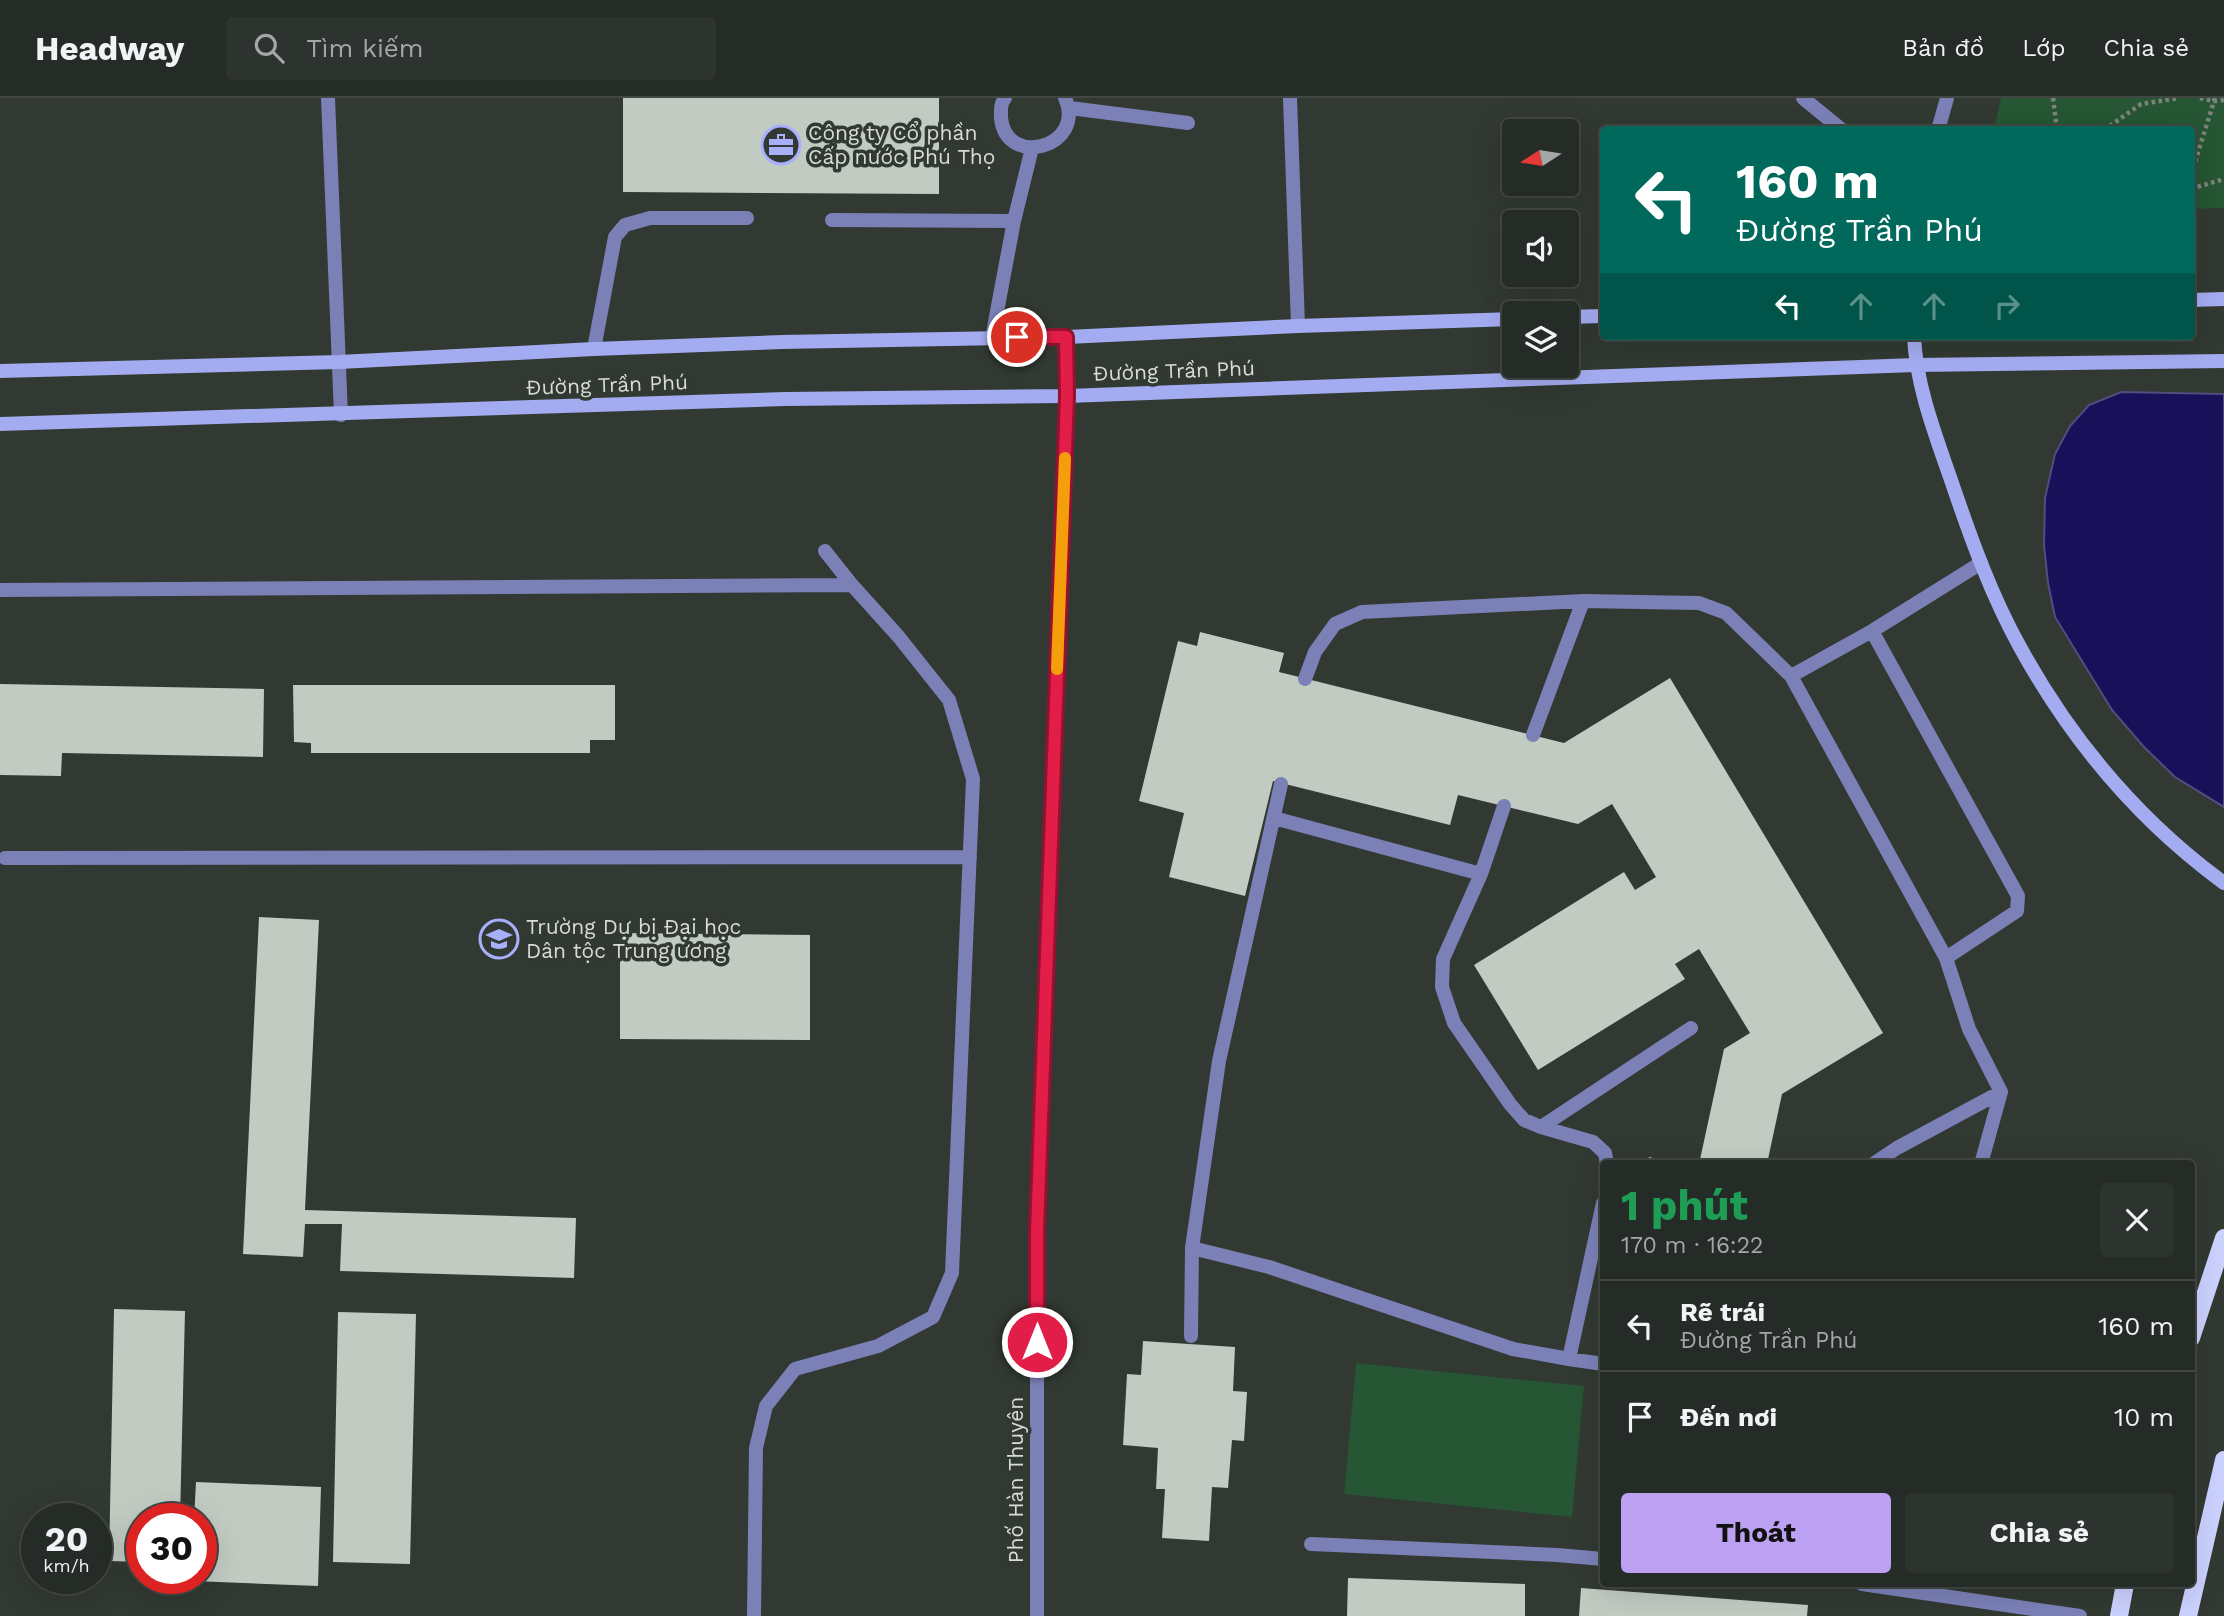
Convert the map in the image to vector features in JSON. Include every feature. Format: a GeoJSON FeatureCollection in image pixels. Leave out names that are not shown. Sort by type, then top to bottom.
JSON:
{"type":"FeatureCollection","features":[{"type":"Feature","properties":{"kind":"main road"},"geometry":{"type":"LineString","coordinates":[[2195,300],[2224,299]]}},
{"type":"Feature","properties":{"kind":"main road"},"geometry":{"type":"LineString","coordinates":[[1579,317],[1600,316]]}},
{"type":"Feature","properties":{"kind":"main road","name":"Đường Trần Phú"},"geometry":{"type":"LineString","coordinates":[[0,370],[339,362],[782,342],[1066,337],[1502,319]]}},
{"type":"Feature","properties":{"kind":"main road"},"geometry":{"type":"LineString","coordinates":[[1914,340],[1915,365],[1941,451],[1981,562],[2019,645],[2050,697],[2092,756],[2136,808],[2187,856],[2224,883]]}},
{"type":"Feature","properties":{"kind":"main road","name":"Đường Trần Phú"},"geometry":{"type":"LineString","coordinates":[[0,424],[785,399],[1067,396],[1915,365],[2224,361]]}},
{"type":"Feature","properties":{"kind":"main road"},"geometry":{"type":"LineString","coordinates":[[2195,1326],[2224,1238]]}},
{"type":"Feature","properties":{"kind":"main road"},"geometry":{"type":"LineString","coordinates":[[2195,1586],[2224,1460]]}},
{"type":"Feature","properties":{"kind":"main road"},"geometry":{"type":"LineString","coordinates":[[2119,1616],[2124,1587]]}},
{"type":"Feature","properties":{"kind":"main road"},"geometry":{"type":"LineString","coordinates":[[2188,1616],[2195,1587]]}},
{"type":"Feature","properties":{"kind":"street"},"geometry":{"type":"LineString","coordinates":[[328,98],[341,415]]}},
{"type":"Feature","properties":{"kind":"street"},"geometry":{"type":"LineString","coordinates":[[1005,98],[1000,104],[1002,127],[1012,142],[1032,148],[1051,144],[1065,131],[1067,103],[1188,123]]}},
{"type":"Feature","properties":{"kind":"street"},"geometry":{"type":"LineString","coordinates":[[1290,98],[1298,326]]}},
{"type":"Feature","properties":{"kind":"street"},"geometry":{"type":"LineString","coordinates":[[1803,98],[1837,126]]}},
{"type":"Feature","properties":{"kind":"street"},"geometry":{"type":"LineString","coordinates":[[1939,126],[1947,98]]}},
{"type":"Feature","properties":{"kind":"street"},"geometry":{"type":"LineString","coordinates":[[992,338],[1014,221],[1032,148]]}},
{"type":"Feature","properties":{"kind":"street"},"geometry":{"type":"LineString","coordinates":[[594,349],[615,237],[625,225],[650,218],[747,218]]}},
{"type":"Feature","properties":{"kind":"street"},"geometry":{"type":"LineString","coordinates":[[832,220],[1014,221]]}},
{"type":"Feature","properties":{"kind":"street","name":"Phố Hàn Thuyên"},"geometry":{"type":"LineString","coordinates":[[1037,1616],[1037,1232],[1067,396],[1066,337]]}},
{"type":"Feature","properties":{"kind":"street"},"geometry":{"type":"LineString","coordinates":[[754,1616],[756,1448],[766,1406],[795,1369],[878,1346],[933,1317],[951,1273],[973,779],[949,700],[825,551]]}},
{"type":"Feature","properties":{"kind":"street"},"geometry":{"type":"LineString","coordinates":[[1791,676],[1871,631],[1981,562]]}},
{"type":"Feature","properties":{"kind":"street"},"geometry":{"type":"LineString","coordinates":[[0,590],[852,585]]}},
{"type":"Feature","properties":{"kind":"street"},"geometry":{"type":"LineString","coordinates":[[1533,735],[1583,601]]}},
{"type":"Feature","properties":{"kind":"street"},"geometry":{"type":"LineString","coordinates":[[1305,678],[1315,652],[1335,624],[1362,612],[1583,601],[1699,603],[1726,613],[1791,676],[1946,958],[1969,1029],[2001,1093],[1982,1160]]}},
{"type":"Feature","properties":{"kind":"street"},"geometry":{"type":"LineString","coordinates":[[1871,631],[2018,896],[2017,911],[1946,958]]}},
{"type":"Feature","properties":{"kind":"street"},"geometry":{"type":"LineString","coordinates":[[1191,1336],[1192,1248],[1219,1060],[1281,784]]}},
{"type":"Feature","properties":{"kind":"street"},"geometry":{"type":"LineString","coordinates":[[1504,806],[1481,874],[1443,959],[1442,987],[1454,1023],[1524,1120],[1593,1142],[1605,1153],[1606,1160]]}},
{"type":"Feature","properties":{"kind":"street"},"geometry":{"type":"LineString","coordinates":[[1273,818],[1481,874]]}},
{"type":"Feature","properties":{"kind":"street"},"geometry":{"type":"LineString","coordinates":[[5,858],[970,857]]}},
{"type":"Feature","properties":{"kind":"street"},"geometry":{"type":"LineString","coordinates":[[1541,1127],[1691,1028]]}},
{"type":"Feature","properties":{"kind":"street"},"geometry":{"type":"LineString","coordinates":[[1879,1160],[2001,1093]]}},
{"type":"Feature","properties":{"kind":"street"},"geometry":{"type":"LineString","coordinates":[[1569,1359],[1600,1217]]}},
{"type":"Feature","properties":{"kind":"street"},"geometry":{"type":"LineString","coordinates":[[1192,1248],[1269,1267],[1513,1349],[1600,1364]]}},
{"type":"Feature","properties":{"kind":"street"},"geometry":{"type":"LineString","coordinates":[[1311,1544],[1600,1559]]}},
{"type":"Feature","properties":{"kind":"street"},"geometry":{"type":"LineString","coordinates":[[1882,1587],[2080,1616]]}},
{"type":"Feature","properties":{"kind":"path"},"geometry":{"type":"LineString","coordinates":[[2053,98],[2056,126]]}},
{"type":"Feature","properties":{"kind":"path"},"geometry":{"type":"LineString","coordinates":[[2110,126],[2141,104],[2179,98]]}},
{"type":"Feature","properties":{"kind":"path"},"geometry":{"type":"LineString","coordinates":[[2200,98],[2224,100]]}},
{"type":"Feature","properties":{"kind":"path"},"geometry":{"type":"LineString","coordinates":[[2195,162],[2215,99]]}},
{"type":"Feature","properties":{"kind":"path"},"geometry":{"type":"LineString","coordinates":[[2195,188],[2224,179]]}},
{"type":"Feature","properties":{"kind":"green space"},"geometry":{"type":"Polygon","coordinates":[[[2001,98],[2224,98],[2224,208],[2195,209],[2195,126],[1995,126],[2001,98]]]}},
{"type":"Feature","properties":{"kind":"green space"},"geometry":{"type":"Polygon","coordinates":[[[1356,1363],[1584,1386],[1572,1517],[1344,1494],[1356,1363]]]}},
{"type":"Feature","properties":{"kind":"shaded area"},"geometry":{"type":"Polygon","coordinates":[[[2121,392],[2224,394],[2224,807],[2175,777],[2144,747],[2112,710],[2055,617],[2044,545],[2045,498],[2055,454],[2070,426],[2089,405],[2121,392]]]}},
{"type":"Feature","properties":{"kind":"building","name":"Công ty Cổ phần Cấp nước Phú Thọ"},"geometry":{"type":"Polygon","coordinates":[[[623,98],[939,98],[939,194],[623,192],[623,98]]]}},
{"type":"Feature","properties":{"kind":"building"},"geometry":{"type":"Polygon","coordinates":[[[1200,632],[1284,653],[1279,672],[1564,743],[1670,678],[1883,1033],[1782,1094],[1768,1160],[1700,1160],[1724,1049],[1750,1033],[1699,949],[1675,964],[1685,979],[1538,1070],[1474,965],[1624,872],[1635,890],[1656,877],[1612,804],[1578,824],[1458,795],[1450,825],[1273,781],[1245,896],[1169,877],[1184,813],[1139,801],[1178,641],[1197,646],[1200,632]]]}},
{"type":"Feature","properties":{"kind":"building"},"geometry":{"type":"Polygon","coordinates":[[[0,684],[264,689],[263,757],[62,753],[61,776],[0,775],[0,684]]]}},
{"type":"Feature","properties":{"kind":"building"},"geometry":{"type":"Polygon","coordinates":[[[293,685],[615,685],[615,740],[590,740],[590,753],[311,753],[311,743],[294,742],[293,685]]]}},
{"type":"Feature","properties":{"kind":"building"},"geometry":{"type":"Polygon","coordinates":[[[259,917],[319,920],[305,1210],[576,1218],[574,1278],[340,1271],[342,1224],[305,1224],[303,1257],[243,1254],[259,917]]]}},
{"type":"Feature","properties":{"kind":"building"},"geometry":{"type":"Polygon","coordinates":[[[620,933],[810,935],[810,1040],[620,1039],[620,933]]]}},
{"type":"Feature","properties":{"kind":"building"},"geometry":{"type":"Polygon","coordinates":[[[114,1309],[185,1311],[180,1503],[126,1503],[126,1562],[112,1561],[110,1503],[114,1309]]]}},
{"type":"Feature","properties":{"kind":"building"},"geometry":{"type":"Polygon","coordinates":[[[338,1312],[416,1314],[410,1564],[333,1562],[338,1312]]]}},
{"type":"Feature","properties":{"kind":"building"},"geometry":{"type":"Polygon","coordinates":[[[1143,1341],[1235,1347],[1233,1391],[1247,1392],[1244,1441],[1232,1440],[1228,1488],[1212,1487],[1209,1541],[1162,1538],[1165,1489],[1156,1489],[1158,1448],[1123,1445],[1127,1374],[1141,1375],[1143,1341]]]}},
{"type":"Feature","properties":{"kind":"building"},"geometry":{"type":"Polygon","coordinates":[[[196,1482],[321,1487],[318,1586],[217,1582],[217,1503],[195,1503],[196,1482]]]}},
{"type":"Feature","properties":{"kind":"building"},"geometry":{"type":"Polygon","coordinates":[[[1348,1578],[1525,1584],[1525,1616],[1347,1616],[1348,1578]]]}},
{"type":"Feature","properties":{"kind":"building"},"geometry":{"type":"Polygon","coordinates":[[[1581,1588],[1808,1605],[1807,1616],[1579,1616],[1581,1588]]]}},
{"type":"Feature","properties":{"kind":"slow traffic"},"geometry":{"type":"LineString","coordinates":[[1057,669],[1065,458]]}},
{"type":"Feature","properties":{"kind":"place","name":"Công ty Cổ phần Cấp nước Phú Thọ"},"geometry":{"type":"Point","coordinates":[781,145]}},
{"type":"Feature","properties":{"kind":"place","name":"Trường Dự bị Đại học Dân tộc Trung ương"},"geometry":{"type":"Point","coordinates":[499,939]}},
{"type":"Feature","properties":{"kind":"route"},"geometry":{"type":"LineString","coordinates":[[1017,337],[1066,337],[1067,396],[1037,1232],[1037,1342]]}}]}
